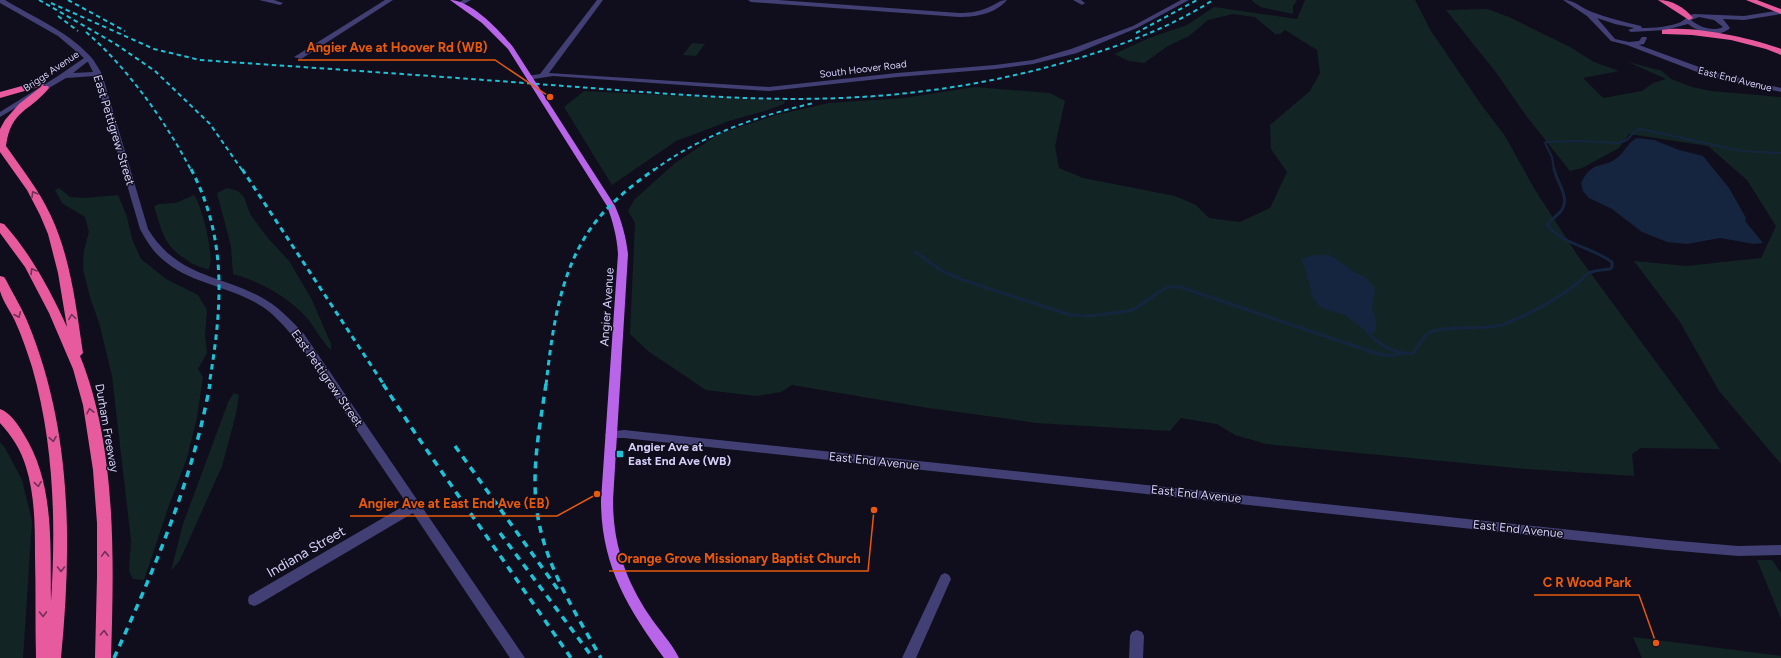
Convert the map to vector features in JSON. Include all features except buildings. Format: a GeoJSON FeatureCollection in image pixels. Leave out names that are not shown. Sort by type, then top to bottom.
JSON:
{"type":"FeatureCollection","features":[{"type":"Feature","properties":{"kind":"highway"},"geometry":{"type":"LineString","coordinates":[[1662,0],[1682,11],[1688,19]]}},
{"type":"Feature","properties":{"kind":"highway"},"geometry":{"type":"LineString","coordinates":[[1750,0],[1781,12]]}},
{"type":"Feature","properties":{"kind":"highway"},"geometry":{"type":"LineString","coordinates":[[1664,30],[1711,34],[1740,39],[1769,47]]}},
{"type":"Feature","properties":{"kind":"highway"},"geometry":{"type":"LineString","coordinates":[[1716,31],[1743,36],[1781,52]]}},
{"type":"Feature","properties":{"kind":"highway"},"geometry":{"type":"LineString","coordinates":[[0,94],[43,86]]}},
{"type":"Feature","properties":{"kind":"highway"},"geometry":{"type":"LineString","coordinates":[[43,86],[10,120],[2,134],[0,146],[37,198],[54,236],[67,281],[79,370]]}},
{"type":"Feature","properties":{"kind":"highway","name":"Durham Freeway"},"geometry":{"type":"LineString","coordinates":[[0,226],[22,254],[46,295],[79,370],[93,426],[102,492],[106,568],[102,658]]}},
{"type":"Feature","properties":{"kind":"highway"},"geometry":{"type":"LineString","coordinates":[[0,280],[15,308],[35,359],[54,442],[60,508],[61,585],[53,658]]}},
{"type":"Feature","properties":{"kind":"highway"},"geometry":{"type":"LineString","coordinates":[[0,414],[19,435],[31,460],[36,476],[42,523],[44,658]]}},
{"type":"Feature","properties":{"kind":"main road","name":"Angier Avenue"},"geometry":{"type":"LineString","coordinates":[[460,1],[484,19],[500,35],[530,78],[610,206],[618,222],[622,238],[623,254],[607,500],[608,528],[611,547],[617,567],[634,603],[672,658]]}},
{"type":"Feature","properties":{"kind":"street","name":"East Pettigrew Street"},"geometry":{"type":"LineString","coordinates":[[0,0],[67,40],[88,58],[98,74],[144,229],[152,244],[163,256],[180,268],[257,299],[290,324],[322,367],[414,506],[518,658]]}},
{"type":"Feature","properties":{"kind":"street"},"geometry":{"type":"LineString","coordinates":[[262,0],[280,3]]}},
{"type":"Feature","properties":{"kind":"street"},"geometry":{"type":"LineString","coordinates":[[298,57],[390,0]]}},
{"type":"Feature","properties":{"kind":"street"},"geometry":{"type":"LineString","coordinates":[[544,74],[600,0]]}},
{"type":"Feature","properties":{"kind":"street"},"geometry":{"type":"LineString","coordinates":[[751,0],[959,15],[984,12],[994,8],[1004,0]]}},
{"type":"Feature","properties":{"kind":"street","name":"South Hoover Road"},"geometry":{"type":"LineString","coordinates":[[530,78],[544,74],[761,89],[814,85],[897,75],[995,67],[1040,60],[1074,51],[1135,27],[1186,0]]}},
{"type":"Feature","properties":{"kind":"street"},"geometry":{"type":"LineString","coordinates":[[1566,0],[1606,23],[1627,30]]}},
{"type":"Feature","properties":{"kind":"street"},"geometry":{"type":"LineString","coordinates":[[1585,12],[1623,24],[1664,30]]}},
{"type":"Feature","properties":{"kind":"street","name":"East End Avenue"},"geometry":{"type":"LineString","coordinates":[[1585,12],[1600,24],[1613,40],[1667,57],[1691,68],[1781,90]]}},
{"type":"Feature","properties":{"kind":"street"},"geometry":{"type":"LineString","coordinates":[[1602,42],[1606,33],[1612,28],[1646,31],[1687,28],[1724,31],[1732,22],[1744,18],[1781,12]]}},
{"type":"Feature","properties":{"kind":"street"},"geometry":{"type":"LineString","coordinates":[[1610,45],[1641,44],[1644,39],[1652,34],[1682,24],[1688,19],[1696,16],[1744,18]]}},
{"type":"Feature","properties":{"kind":"street"},"geometry":{"type":"LineString","coordinates":[[1709,17],[1721,21],[1727,27]]}},
{"type":"Feature","properties":{"kind":"street"},"geometry":{"type":"LineString","coordinates":[[1688,19],[1694,25],[1706,30]]}},
{"type":"Feature","properties":{"kind":"street","name":"East End Avenue"},"geometry":{"type":"LineString","coordinates":[[1627,30],[1639,34],[1667,57]]}},
{"type":"Feature","properties":{"kind":"street","name":"Briggs Avenue"},"geometry":{"type":"LineString","coordinates":[[0,107],[62,78],[88,58]]}},
{"type":"Feature","properties":{"kind":"street","name":"Briggs Avenue"},"geometry":{"type":"LineString","coordinates":[[0,115],[88,58]]}},
{"type":"Feature","properties":{"kind":"street"},"geometry":{"type":"LineString","coordinates":[[62,78],[80,74],[98,74]]}},
{"type":"Feature","properties":{"kind":"street","name":"East End Avenue"},"geometry":{"type":"LineString","coordinates":[[611,435],[624,434],[1667,545],[1738,551],[1781,550]]}},
{"type":"Feature","properties":{"kind":"street","name":"Indiana Street"},"geometry":{"type":"LineString","coordinates":[[254,600],[414,506]]}},
{"type":"Feature","properties":{"kind":"street"},"geometry":{"type":"LineString","coordinates":[[909,658],[945,579]]}},
{"type":"Feature","properties":{"kind":"street"},"geometry":{"type":"LineString","coordinates":[[1136,636],[1136,658]]}},
{"type":"Feature","properties":{"kind":"green space"},"geometry":{"type":"Polygon","coordinates":[[[1251,0],[1297,0],[1293,6],[1293,14],[1260,7],[1251,0]]]}},
{"type":"Feature","properties":{"kind":"green space"},"geometry":{"type":"Polygon","coordinates":[[[1305,0],[1415,0],[1431,31],[1480,103],[1505,136],[1535,190],[1578,256],[1720,449],[1641,448],[1632,454],[1634,476],[1527,469],[1266,444],[1235,435],[1217,424],[1181,418],[1170,431],[1037,423],[929,408],[792,385],[781,392],[756,396],[706,390],[648,351],[630,334],[635,223],[628,211],[634,200],[675,163],[719,134],[776,115],[829,103],[904,98],[975,87],[1050,93],[1065,101],[1055,146],[1059,168],[1083,178],[1175,196],[1196,205],[1209,218],[1240,222],[1270,208],[1287,172],[1271,149],[1270,125],[1310,91],[1320,73],[1317,50],[1285,30],[1280,34],[1275,34],[1255,17],[1233,14],[1208,20],[1189,36],[1168,46],[1144,63],[1129,61],[1114,54],[1149,38],[1187,25],[1214,7],[1297,19],[1305,0]]]}},
{"type":"Feature","properties":{"kind":"green space"},"geometry":{"type":"Polygon","coordinates":[[[1487,9],[1509,17],[1570,47],[1594,62],[1619,71],[1583,78],[1603,98],[1642,91],[1653,83],[1666,79],[1628,62],[1662,71],[1671,79],[1692,87],[1711,91],[1781,97],[1781,464],[1719,391],[1680,322],[1634,261],[1686,266],[1761,258],[1776,226],[1747,180],[1708,146],[1629,134],[1619,148],[1582,168],[1570,171],[1527,117],[1495,71],[1446,10],[1487,9]]]}},
{"type":"Feature","properties":{"kind":"green space"},"geometry":{"type":"Polygon","coordinates":[[[692,43],[705,44],[696,56],[683,55],[692,43]]]}},
{"type":"Feature","properties":{"kind":"green space"},"geometry":{"type":"Polygon","coordinates":[[[584,91],[785,101],[784,104],[765,111],[732,120],[676,141],[612,185],[564,107],[584,91]]]}},
{"type":"Feature","properties":{"kind":"green space"},"geometry":{"type":"Polygon","coordinates":[[[59,188],[70,197],[84,198],[118,195],[127,217],[132,239],[141,259],[166,279],[198,295],[207,310],[205,335],[207,353],[198,369],[203,377],[197,417],[187,458],[168,508],[144,580],[133,579],[129,571],[131,540],[112,376],[100,326],[90,297],[83,269],[84,250],[89,232],[85,217],[62,203],[55,190],[59,188]]]}},
{"type":"Feature","properties":{"kind":"green space"},"geometry":{"type":"Polygon","coordinates":[[[227,188],[238,191],[244,197],[250,214],[267,237],[289,261],[311,298],[331,344],[331,350],[324,343],[307,318],[283,297],[264,286],[233,274],[231,246],[217,193],[227,188]]]}},
{"type":"Feature","properties":{"kind":"green space"},"geometry":{"type":"Polygon","coordinates":[[[194,195],[201,210],[207,232],[210,254],[209,269],[192,263],[180,256],[171,247],[163,234],[154,207],[158,204],[176,203],[194,195]]]}},
{"type":"Feature","properties":{"kind":"green space"},"geometry":{"type":"Polygon","coordinates":[[[234,393],[239,395],[236,414],[222,466],[180,560],[171,571],[183,524],[229,400],[234,393]]]}},
{"type":"Feature","properties":{"kind":"green space"},"geometry":{"type":"Polygon","coordinates":[[[0,442],[5,448],[22,480],[32,521],[23,658],[0,658],[0,442]]]}},
{"type":"Feature","properties":{"kind":"green space"},"geometry":{"type":"Polygon","coordinates":[[[1757,560],[1772,560],[1781,573],[1781,619],[1757,560]]]}},
{"type":"Feature","properties":{"kind":"green space"},"geometry":{"type":"Polygon","coordinates":[[[1633,637],[1781,656],[1781,658],[1642,658],[1633,637]]]}},
{"type":"Feature","properties":{"kind":"water"},"geometry":{"type":"Polygon","coordinates":[[[1637,138],[1654,140],[1679,150],[1703,156],[1729,188],[1746,218],[1745,221],[1763,243],[1754,244],[1720,238],[1687,244],[1667,242],[1642,232],[1612,209],[1589,198],[1583,191],[1581,183],[1589,171],[1617,158],[1631,142],[1637,138]]]}},
{"type":"Feature","properties":{"kind":"water"},"geometry":{"type":"Polygon","coordinates":[[[1314,255],[1330,255],[1356,273],[1365,277],[1375,288],[1372,308],[1376,319],[1376,330],[1373,333],[1368,333],[1345,315],[1321,308],[1313,298],[1301,259],[1314,255]]]}},
{"type":"Feature","properties":{"kind":"waterway"},"geometry":{"type":"LineString","coordinates":[[1554,170],[1552,157],[1545,143],[1546,142],[1576,141],[1619,143],[1627,140],[1636,130],[1640,129],[1742,151],[1781,153]]}},
{"type":"Feature","properties":{"kind":"waterway"},"geometry":{"type":"LineString","coordinates":[[1367,331],[1381,344],[1399,352],[1412,354],[1426,335],[1432,331],[1452,328],[1498,326],[1507,323],[1553,300],[1570,289],[1589,273],[1610,269],[1612,267],[1612,262],[1561,237],[1547,225],[1561,211],[1565,201],[1554,169]]}},
{"type":"Feature","properties":{"kind":"waterway"},"geometry":{"type":"LineString","coordinates":[[915,252],[944,272],[963,280],[1070,315],[1089,316],[1129,311],[1168,287],[1180,287],[1375,353],[1390,356],[1402,353]]}},
{"type":"Feature","properties":{"kind":"railway"},"geometry":{"type":"LineString","coordinates":[[39,0],[114,43],[155,71],[210,124],[242,170]]}},
{"type":"Feature","properties":{"kind":"railway"},"geometry":{"type":"LineString","coordinates":[[68,0],[125,31]]}},
{"type":"Feature","properties":{"kind":"railway"},"geometry":{"type":"LineString","coordinates":[[1136,33],[1197,0]]}},
{"type":"Feature","properties":{"kind":"railway"},"geometry":{"type":"LineString","coordinates":[[51,3],[154,49],[200,60],[696,96],[805,99],[841,98],[926,91],[1011,76],[1066,62],[1142,36],[1178,20],[1213,0]]}},
{"type":"Feature","properties":{"kind":"railway"},"geometry":{"type":"LineString","coordinates":[[58,16],[78,31]]}},
{"type":"Feature","properties":{"kind":"railway"},"geometry":{"type":"LineString","coordinates":[[86,32],[131,78],[158,114],[191,170]]}},
{"type":"Feature","properties":{"kind":"railway"},"geometry":{"type":"LineString","coordinates":[[654,170],[691,147],[731,128],[772,114],[814,103]]}},
{"type":"Feature","properties":{"kind":"railway"},"geometry":{"type":"LineString","coordinates":[[191,169],[203,196],[211,222],[219,275],[217,329],[209,385]]}},
{"type":"Feature","properties":{"kind":"railway"},"geometry":{"type":"LineString","coordinates":[[242,169],[384,385]]}},
{"type":"Feature","properties":{"kind":"railway"},"geometry":{"type":"LineString","coordinates":[[546,385],[554,324],[564,284],[571,264],[580,246],[591,228],[612,203],[655,169]]}},
{"type":"Feature","properties":{"kind":"railway"},"geometry":{"type":"LineString","coordinates":[[114,658],[171,524],[193,455],[203,419],[210,384]]}},
{"type":"Feature","properties":{"kind":"railway"},"geometry":{"type":"LineString","coordinates":[[383,384],[417,436],[571,658]]}},
{"type":"Feature","properties":{"kind":"railway"},"geometry":{"type":"LineString","coordinates":[[546,384],[537,447],[535,479],[535,495],[541,531],[553,569],[571,605],[601,658]]}},
{"type":"Feature","properties":{"kind":"railway"},"geometry":{"type":"LineString","coordinates":[[455,446],[559,591]]}},
{"type":"Feature","properties":{"kind":"railway"},"geometry":{"type":"LineString","coordinates":[[500,533],[593,658]]}},
{"type":"Feature","properties":{"kind":"place","name":"Angier Ave at Hoover Rd (WB)"},"geometry":{"type":"Point","coordinates":[550,97]}},
{"type":"Feature","properties":{"kind":"place","name":"Angier Ave at East End Ave (WB)"},"geometry":{"type":"Point","coordinates":[620,454]}},
{"type":"Feature","properties":{"kind":"place","name":"Angier Ave at East End Ave (EB)"},"geometry":{"type":"Point","coordinates":[597,494]}},
{"type":"Feature","properties":{"kind":"place","name":"Orange Grove Missionary Baptist Church"},"geometry":{"type":"Point","coordinates":[874,510]}},
{"type":"Feature","properties":{"kind":"place","name":"C R Wood Park"},"geometry":{"type":"Point","coordinates":[1656,643]}}]}
